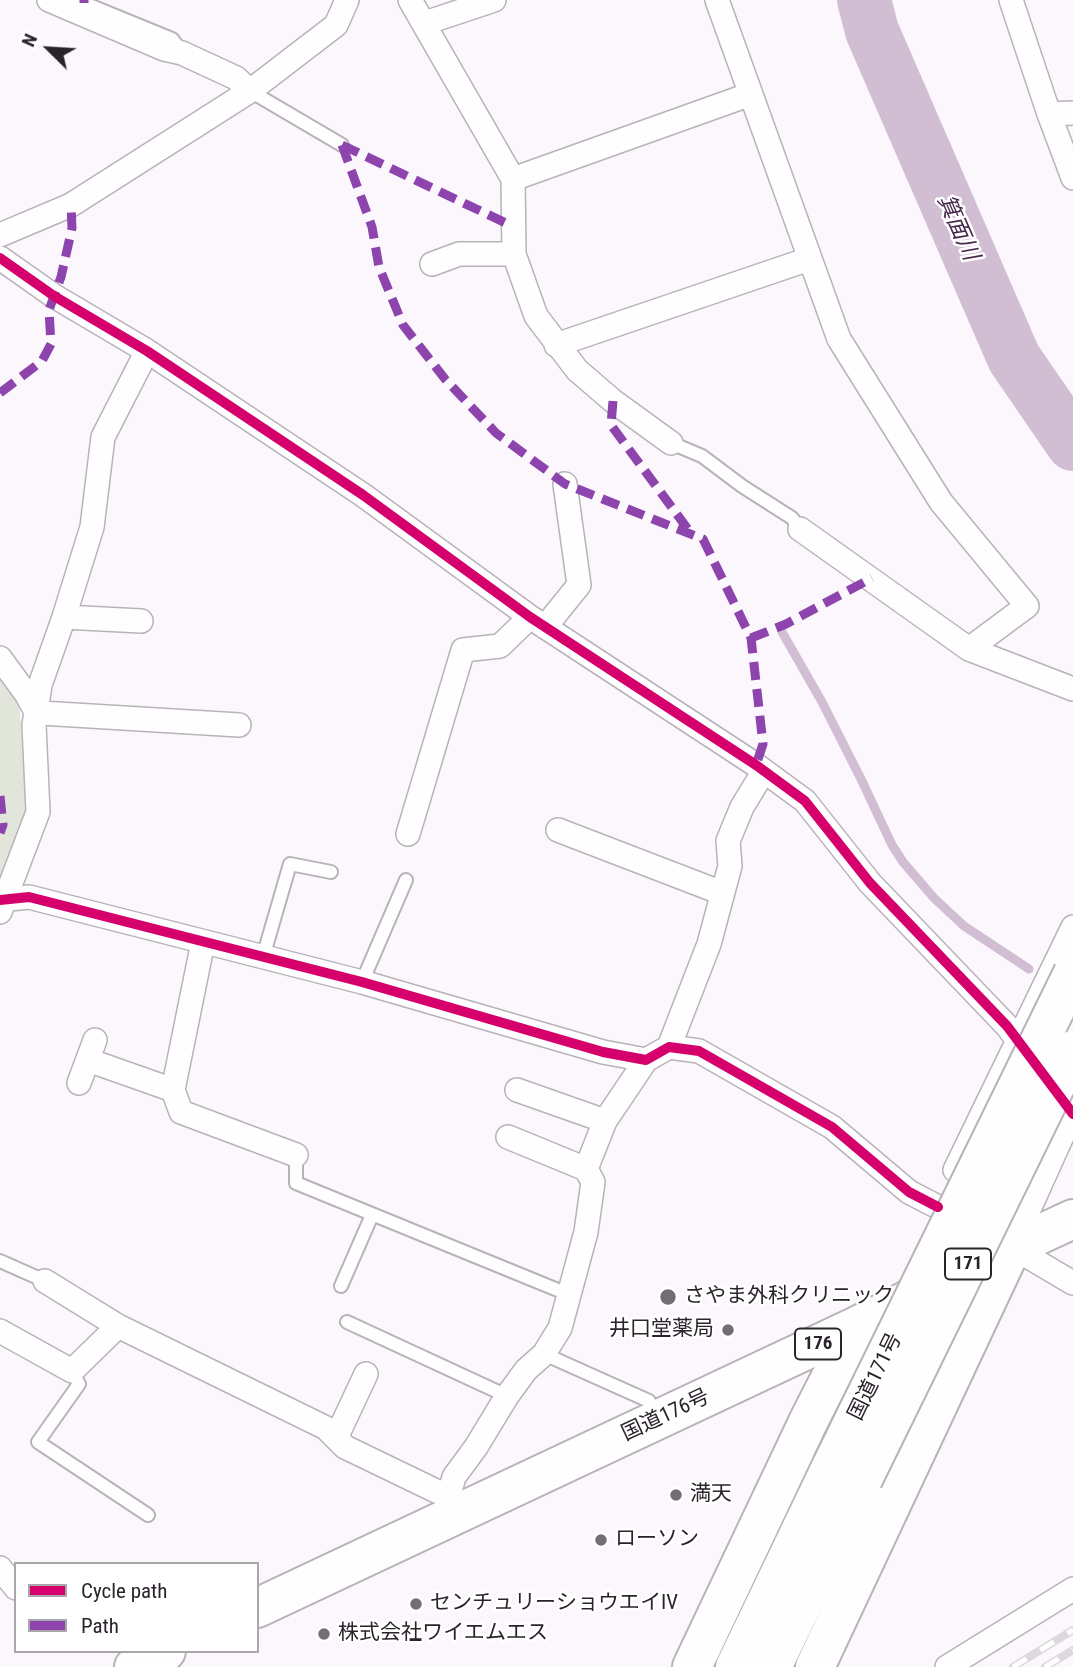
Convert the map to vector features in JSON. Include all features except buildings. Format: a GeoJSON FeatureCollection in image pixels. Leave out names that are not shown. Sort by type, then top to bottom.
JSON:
{"type":"FeatureCollection","features":[{"type":"Feature","properties":{"kind":"highway","name":"国道171号"},"geometry":{"type":"LineString","coordinates":[[735,1667],[863,1480],[1073,973]]}},
{"type":"Feature","properties":{"kind":"highway","name":"国道171号"},"geometry":{"type":"LineString","coordinates":[[772,1667],[1073,1050]]}},
{"type":"Feature","properties":{"kind":"highway","name":"国道176号"},"geometry":{"type":"LineString","coordinates":[[259,1607],[454,1503],[659,1419],[858,1326],[1012,1247],[1073,1219]]}},
{"type":"Feature","properties":{"kind":"highway"},"geometry":{"type":"LineString","coordinates":[[815,1667],[863,1480],[1012,1247]]}},
{"type":"Feature","properties":{"kind":"highway"},"geometry":{"type":"LineString","coordinates":[[692,1667],[810,1418],[858,1326]]}},
{"type":"Feature","properties":{"kind":"street"},"geometry":{"type":"LineString","coordinates":[[49,0],[164,49],[182,53],[236,78],[250,91]]}},
{"type":"Feature","properties":{"kind":"street"},"geometry":{"type":"LineString","coordinates":[[0,235],[71,205],[250,91],[336,26],[347,0]]}},
{"type":"Feature","properties":{"kind":"street"},"geometry":{"type":"LineString","coordinates":[[410,0],[513,179],[514,254],[537,316],[577,370],[671,443]]}},
{"type":"Feature","properties":{"kind":"street"},"geometry":{"type":"LineString","coordinates":[[425,23],[494,0]]}},
{"type":"Feature","properties":{"kind":"street"},"geometry":{"type":"LineString","coordinates":[[717,0],[839,339],[941,502],[1027,606],[969,649]]}},
{"type":"Feature","properties":{"kind":"street"},"geometry":{"type":"LineString","coordinates":[[1011,0],[1073,177]]}},
{"type":"Feature","properties":{"kind":"street"},"geometry":{"type":"LineString","coordinates":[[513,179],[751,94]]}},
{"type":"Feature","properties":{"kind":"street"},"geometry":{"type":"LineString","coordinates":[[1049,114],[1073,113]]}},
{"type":"Feature","properties":{"kind":"street"},"geometry":{"type":"LineString","coordinates":[[432,264],[459,254],[514,254]]}},
{"type":"Feature","properties":{"kind":"street"},"geometry":{"type":"LineString","coordinates":[[0,258],[54,296],[147,351],[363,495],[538,622],[805,801],[870,883],[1007,1026],[1073,1113],[1012,1247],[1073,1283]]}},
{"type":"Feature","properties":{"kind":"street"},"geometry":{"type":"LineString","coordinates":[[556,345],[809,258]]}},
{"type":"Feature","properties":{"kind":"street"},"geometry":{"type":"LineString","coordinates":[[1,904],[38,812],[35,710],[40,685],[92,527],[103,437],[147,351]]}},
{"type":"Feature","properties":{"kind":"street"},"geometry":{"type":"LineString","coordinates":[[408,834],[463,650],[500,646],[538,622],[579,585],[565,484]]}},
{"type":"Feature","properties":{"kind":"street"},"geometry":{"type":"LineString","coordinates":[[800,529],[969,649],[1073,689]]}},
{"type":"Feature","properties":{"kind":"street"},"geometry":{"type":"LineString","coordinates":[[64,617],[141,621]]}},
{"type":"Feature","properties":{"kind":"street"},"geometry":{"type":"LineString","coordinates":[[0,658],[35,710],[41,713],[239,724]]}},
{"type":"Feature","properties":{"kind":"street"},"geometry":{"type":"LineString","coordinates":[[669,1047],[709,944],[730,866],[728,841],[742,807],[764,771]]}},
{"type":"Feature","properties":{"kind":"street"},"geometry":{"type":"LineString","coordinates":[[558,830],[722,894]]}},
{"type":"Feature","properties":{"kind":"street"},"geometry":{"type":"LineString","coordinates":[[1,904],[29,897],[362,982],[603,1052],[646,1060]]}},
{"type":"Feature","properties":{"kind":"street"},"geometry":{"type":"LineString","coordinates":[[858,1326],[896,1294],[911,1274],[935,1214],[1073,927]]}},
{"type":"Feature","properties":{"kind":"street"},"geometry":{"type":"LineString","coordinates":[[203,942],[173,1090],[181,1112],[296,1155]]}},
{"type":"Feature","properties":{"kind":"street"},"geometry":{"type":"LineString","coordinates":[[586,1169],[605,1121],[646,1060],[669,1047],[699,1051],[832,1127],[935,1214],[936,1246],[954,1263],[972,1268]]}},
{"type":"Feature","properties":{"kind":"street"},"geometry":{"type":"LineString","coordinates":[[79,1083],[92,1050],[173,1090]]}},
{"type":"Feature","properties":{"kind":"street"},"geometry":{"type":"LineString","coordinates":[[517,1090],[605,1121]]}},
{"type":"Feature","properties":{"kind":"street"},"geometry":{"type":"LineString","coordinates":[[454,1503],[454,1477],[476,1447],[506,1396],[544,1354],[560,1328],[586,1232],[593,1182],[586,1169],[508,1137]]}},
{"type":"Feature","properties":{"kind":"street"},"geometry":{"type":"LineString","coordinates":[[45,1281],[117,1326],[326,1428],[345,1447],[436,1491],[454,1503]]}},
{"type":"Feature","properties":{"kind":"street"},"geometry":{"type":"LineString","coordinates":[[0,1331],[72,1371],[117,1326]]}},
{"type":"Feature","properties":{"kind":"street"},"geometry":{"type":"LineString","coordinates":[[336,1438],[366,1374]]}},
{"type":"Feature","properties":{"kind":"street"},"geometry":{"type":"LineString","coordinates":[[724,1598],[745,1578],[811,1441],[821,1429],[835,1425],[852,1433],[887,1462],[894,1476],[863,1480]]}},
{"type":"Feature","properties":{"kind":"street"},"geometry":{"type":"LineString","coordinates":[[0,1568],[14,1586]]}},
{"type":"Feature","properties":{"kind":"street"},"geometry":{"type":"LineString","coordinates":[[947,1667],[1073,1589]]}},
{"type":"Feature","properties":{"kind":"lane"},"geometry":{"type":"LineString","coordinates":[[250,91],[342,145]]}},
{"type":"Feature","properties":{"kind":"lane"},"geometry":{"type":"LineString","coordinates":[[671,443],[702,456],[792,518],[800,529]]}},
{"type":"Feature","properties":{"kind":"lane"},"geometry":{"type":"LineString","coordinates":[[263,957],[290,864],[331,872]]}},
{"type":"Feature","properties":{"kind":"lane"},"geometry":{"type":"LineString","coordinates":[[362,982],[406,880]]}},
{"type":"Feature","properties":{"kind":"lane"},"geometry":{"type":"LineString","coordinates":[[296,1155],[296,1183],[570,1295]]}},
{"type":"Feature","properties":{"kind":"lane"},"geometry":{"type":"LineString","coordinates":[[341,1286],[372,1215]]}},
{"type":"Feature","properties":{"kind":"lane"},"geometry":{"type":"LineString","coordinates":[[0,1261],[45,1281]]}},
{"type":"Feature","properties":{"kind":"lane"},"geometry":{"type":"LineString","coordinates":[[347,1322],[506,1396]]}},
{"type":"Feature","properties":{"kind":"lane"},"geometry":{"type":"LineString","coordinates":[[544,1354],[649,1401],[659,1419]]}},
{"type":"Feature","properties":{"kind":"lane"},"geometry":{"type":"LineString","coordinates":[[72,1371],[79,1384],[38,1442],[148,1515]]}},
{"type":"Feature","properties":{"kind":"shaded area"},"geometry":{"type":"Polygon","coordinates":[[[0,675],[19,703],[28,813],[0,882],[0,675]]]}},
{"type":"Feature","properties":{"kind":"waterway","name":"箕面川"},"geometry":{"type":"LineString","coordinates":[[864,0],[872,31],[1014,358],[1073,444]]}},
{"type":"Feature","properties":{"kind":"waterway"},"geometry":{"type":"LineString","coordinates":[[782,632],[822,702],[892,845],[903,862],[934,898],[964,926],[1029,969]]}},
{"type":"Feature","properties":{"kind":"railway"},"geometry":{"type":"LineString","coordinates":[[1013,1667],[1073,1630]]}},
{"type":"Feature","properties":{"kind":"railway"},"geometry":{"type":"LineString","coordinates":[[1045,1667],[1073,1650]]}},
{"type":"Feature","properties":{"kind":"marked path"},"geometry":{"type":"LineString","coordinates":[[342,145],[372,227],[379,267],[403,325],[445,379],[496,433],[565,484],[703,539],[751,638],[763,744],[756,765]]}},
{"type":"Feature","properties":{"kind":"marked path"},"geometry":{"type":"LineString","coordinates":[[342,145],[512,226]]}},
{"type":"Feature","properties":{"kind":"marked path"},"geometry":{"type":"LineString","coordinates":[[0,393],[42,361],[51,344],[49,310],[61,277],[72,228],[71,205]]}},
{"type":"Feature","properties":{"kind":"marked path"},"geometry":{"type":"LineString","coordinates":[[613,401],[611,425],[690,532]]}},
{"type":"Feature","properties":{"kind":"marked path"},"geometry":{"type":"LineString","coordinates":[[751,638],[786,624],[872,578]]}},
{"type":"Feature","properties":{"kind":"marked path"},"geometry":{"type":"LineString","coordinates":[[0,796],[3,825],[0,833]]}},
{"type":"Feature","properties":{"kind":"cycle path"},"geometry":{"type":"LineString","coordinates":[[0,258],[54,296],[147,351],[363,495],[530,617],[756,765],[805,801],[870,883],[1007,1026],[1073,1114]]}},
{"type":"Feature","properties":{"kind":"cycle path"},"geometry":{"type":"LineString","coordinates":[[0,900],[29,897],[362,982],[603,1052],[646,1060],[669,1047],[699,1051],[832,1127],[909,1192],[938,1207]]}},
{"type":"Feature","properties":{"kind":"place","name":"さやま外科クリニック"},"geometry":{"type":"Point","coordinates":[668,1297]}},
{"type":"Feature","properties":{"kind":"place","name":"井口堂薬局"},"geometry":{"type":"Point","coordinates":[728,1330]}},
{"type":"Feature","properties":{"kind":"place","name":"満天"},"geometry":{"type":"Point","coordinates":[676,1495]}},
{"type":"Feature","properties":{"kind":"place","name":"ローソン"},"geometry":{"type":"Point","coordinates":[601,1540]}},
{"type":"Feature","properties":{"kind":"place","name":"センチュリーショウエイIV"},"geometry":{"type":"Point","coordinates":[416,1604]}},
{"type":"Feature","properties":{"kind":"place","name":"株式会社ワイエムエス"},"geometry":{"type":"Point","coordinates":[324,1634]}}]}
